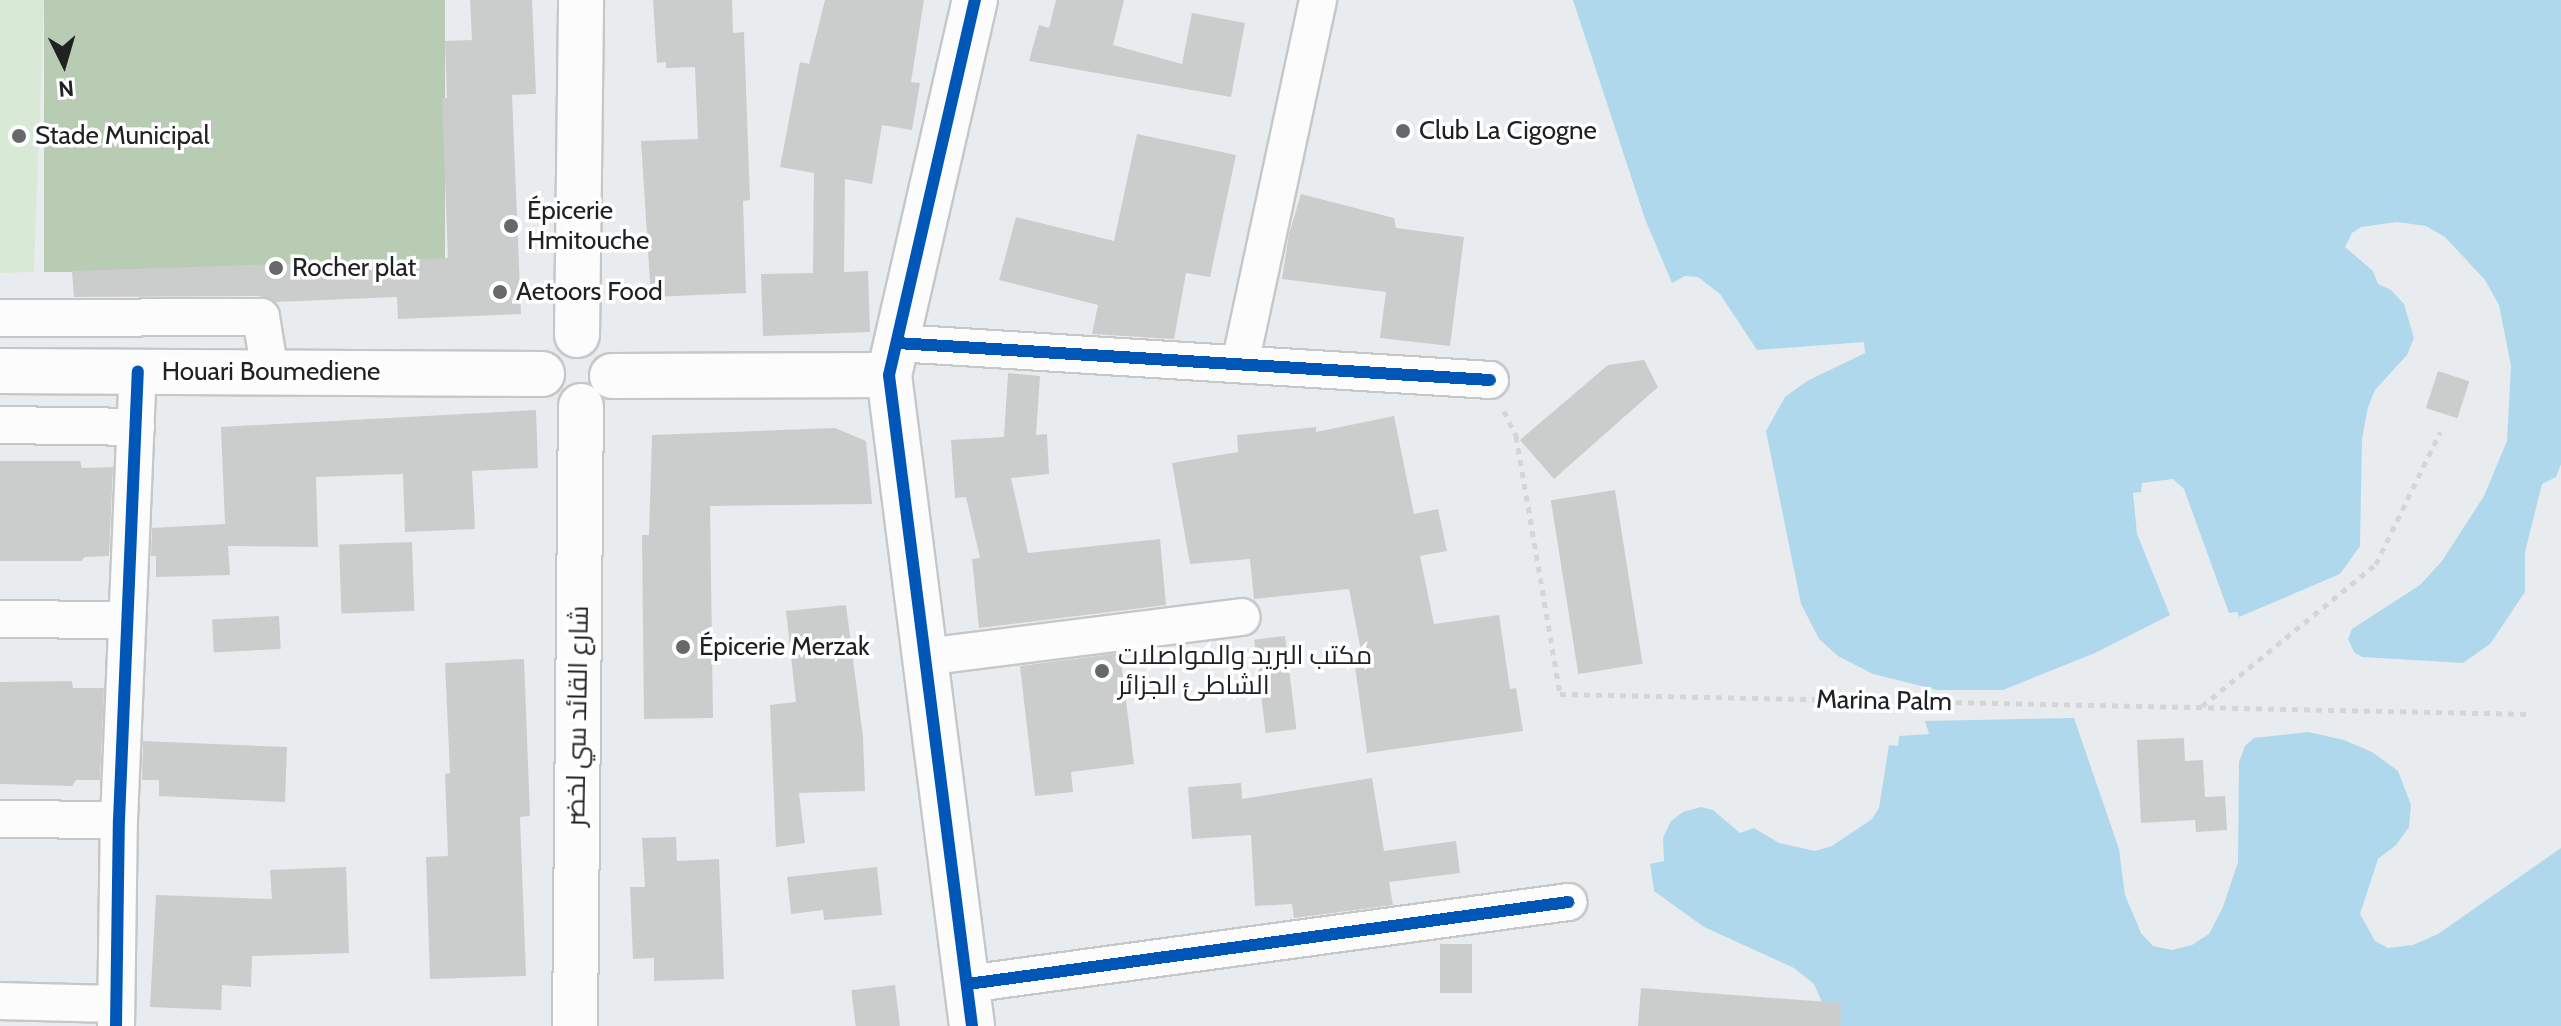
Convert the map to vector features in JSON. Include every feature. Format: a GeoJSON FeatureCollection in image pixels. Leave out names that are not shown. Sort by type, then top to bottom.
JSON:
{"type":"FeatureCollection","features":[{"type":"Feature","properties":{"kind":"main road"},"geometry":{"type":"LineString","coordinates":[[577,335],[581,0]]}},
{"type":"Feature","properties":{"kind":"main road"},"geometry":{"type":"LineString","coordinates":[[970,1005],[925,657],[893,359],[975,0]]}},
{"type":"Feature","properties":{"kind":"main road"},"geometry":{"type":"LineString","coordinates":[[577,335],[590,337],[608,352],[612,376],[602,396],[581,406],[555,398],[542,374],[551,347],[577,335]]}},
{"type":"Feature","properties":{"kind":"main road"},"geometry":{"type":"LineString","coordinates":[[612,376],[893,359]]}},
{"type":"Feature","properties":{"kind":"main road","name":"Houari Boumediene"},"geometry":{"type":"LineString","coordinates":[[0,371],[542,374]]}},
{"type":"Feature","properties":{"kind":"main road","name":"شارع القائد سي لخضر"},"geometry":{"type":"LineString","coordinates":[[575,1026],[581,406]]}},
{"type":"Feature","properties":{"kind":"street"},"geometry":{"type":"LineString","coordinates":[[1240,364],[1318,0]]}},
{"type":"Feature","properties":{"kind":"street"},"geometry":{"type":"LineString","coordinates":[[0,318],[261,317],[270,372]]}},
{"type":"Feature","properties":{"kind":"street"},"geometry":{"type":"LineString","coordinates":[[893,359],[1240,364],[1490,380]]}},
{"type":"Feature","properties":{"kind":"street"},"geometry":{"type":"LineString","coordinates":[[0,1001],[116,1015],[119,820],[138,371]]}},
{"type":"Feature","properties":{"kind":"street"},"geometry":{"type":"LineString","coordinates":[[0,425],[136,427]]}},
{"type":"Feature","properties":{"kind":"street"},"geometry":{"type":"LineString","coordinates":[[925,657],[1241,617]]}},
{"type":"Feature","properties":{"kind":"street"},"geometry":{"type":"LineString","coordinates":[[0,619],[127,620]]}},
{"type":"Feature","properties":{"kind":"street"},"geometry":{"type":"LineString","coordinates":[[0,819],[119,820]]}},
{"type":"Feature","properties":{"kind":"street"},"geometry":{"type":"LineString","coordinates":[[970,1005],[1568,902]]}},
{"type":"Feature","properties":{"kind":"path"},"geometry":{"type":"LineString","coordinates":[[2200,707],[2376,564],[2440,432]]}},
{"type":"Feature","properties":{"kind":"green space","name":"Stade Municipal"},"geometry":{"type":"Polygon","coordinates":[[[0,0],[44,0],[34,272],[0,273],[0,0]]]}},
{"type":"Feature","properties":{"kind":"green space"},"geometry":{"type":"Polygon","coordinates":[[[44,0],[445,0],[445,272],[44,272],[44,0]]]}},
{"type":"Feature","properties":{"kind":"water"},"geometry":{"type":"Polygon","coordinates":[[[1573,0],[2561,0],[2561,464],[2556,477],[2542,484],[2525,552],[2525,592],[2490,644],[2463,663],[2362,657],[2354,652],[2348,639],[2352,629],[2420,585],[2442,561],[2484,496],[2507,441],[2511,366],[2499,305],[2485,280],[2445,237],[2426,226],[2397,222],[2361,227],[2352,233],[2345,247],[2373,271],[2378,284],[2391,290],[2404,304],[2414,338],[2407,355],[2375,390],[2368,407],[2362,439],[2360,546],[2340,574],[2239,617],[2237,612],[2229,613],[2184,489],[2173,479],[2142,483],[2141,492],[2133,493],[2137,534],[2170,615],[2095,653],[2003,690],[1937,690],[1873,674],[1838,656],[1819,639],[1801,604],[1766,431],[1785,397],[1807,381],[1865,353],[1864,342],[1757,350],[1720,294],[1698,277],[1685,276],[1672,283],[1645,219],[1573,0]]]}},
{"type":"Feature","properties":{"kind":"water"},"geometry":{"type":"Polygon","coordinates":[[[2074,718],[2119,849],[2125,895],[2141,933],[2153,946],[2172,950],[2192,945],[2209,934],[2223,907],[2238,862],[2239,762],[2245,746],[2254,738],[2308,732],[2344,740],[2372,752],[2398,771],[2411,805],[2409,827],[2396,845],[2378,859],[2360,914],[2375,941],[2388,948],[2413,945],[2438,934],[2561,848],[2561,1026],[1823,1026],[1821,1000],[1814,984],[1794,968],[1704,927],[1654,891],[1650,864],[1664,861],[1663,838],[1671,821],[1683,812],[1701,807],[1713,810],[1740,833],[1754,828],[1779,843],[1815,851],[1832,846],[1872,819],[1879,808],[1889,745],[1898,746],[1899,736],[1929,734],[1925,721],[2074,718]]]}},
{"type":"Feature","properties":{"kind":"building"},"geometry":{"type":"Polygon","coordinates":[[[470,0],[532,0],[536,94],[512,95],[521,314],[398,319],[397,297],[275,302],[261,296],[74,297],[72,271],[448,258],[442,98],[447,98],[445,41],[472,40],[470,0]]]}},
{"type":"Feature","properties":{"kind":"building"},"geometry":{"type":"Polygon","coordinates":[[[653,0],[732,0],[733,33],[744,32],[750,200],[743,201],[746,293],[651,297],[641,141],[698,139],[695,67],[666,68],[666,62],[657,63],[653,0]]]}},
{"type":"Feature","properties":{"kind":"building"},"geometry":{"type":"Polygon","coordinates":[[[825,0],[924,0],[911,82],[920,83],[912,130],[882,125],[872,184],[845,179],[844,272],[868,271],[870,332],[763,336],[761,274],[813,273],[814,173],[780,167],[800,62],[809,64],[825,0]]]}},
{"type":"Feature","properties":{"kind":"building"},"geometry":{"type":"Polygon","coordinates":[[[1056,0],[1124,0],[1113,45],[1182,64],[1192,13],[1245,23],[1231,97],[1029,61],[1039,25],[1049,28],[1056,0]]]}},
{"type":"Feature","properties":{"kind":"building"},"geometry":{"type":"Polygon","coordinates":[[[1137,134],[1236,155],[1210,277],[1186,273],[1174,339],[1092,334],[1098,305],[999,280],[1016,217],[1114,241],[1137,134]]]}},
{"type":"Feature","properties":{"kind":"building"},"geometry":{"type":"Polygon","coordinates":[[[1301,194],[1394,218],[1396,228],[1464,237],[1450,346],[1380,338],[1386,292],[1282,279],[1289,234],[1301,194]]]}},
{"type":"Feature","properties":{"kind":"building"},"geometry":{"type":"Polygon","coordinates":[[[1644,360],[1658,387],[1554,479],[1520,440],[1608,365],[1644,360]]]}},
{"type":"Feature","properties":{"kind":"building"},"geometry":{"type":"Polygon","coordinates":[[[2438,371],[2469,381],[2457,418],[2426,408],[2438,371]]]}},
{"type":"Feature","properties":{"kind":"building"},"geometry":{"type":"Polygon","coordinates":[[[1008,373],[1040,376],[1036,435],[1047,434],[1049,474],[1011,478],[1028,553],[1160,539],[1166,605],[979,628],[972,559],[980,558],[966,497],[955,498],[951,440],[1004,437],[1008,373]]]}},
{"type":"Feature","properties":{"kind":"building"},"geometry":{"type":"Polygon","coordinates":[[[536,410],[538,468],[472,471],[475,529],[405,532],[403,474],[316,477],[318,547],[228,546],[230,575],[156,577],[156,556],[151,556],[152,528],[225,524],[221,427],[536,410]]]}},
{"type":"Feature","properties":{"kind":"building"},"geometry":{"type":"Polygon","coordinates":[[[1394,416],[1414,514],[1438,509],[1447,551],[1420,556],[1434,624],[1499,615],[1510,689],[1516,688],[1523,731],[1367,753],[1353,652],[1361,651],[1349,589],[1254,599],[1250,559],[1190,564],[1172,463],[1238,452],[1237,435],[1316,427],[1316,432],[1394,416]]]}},
{"type":"Feature","properties":{"kind":"building"},"geometry":{"type":"Polygon","coordinates":[[[835,428],[866,441],[872,504],[710,506],[713,718],[644,719],[642,535],[649,535],[652,435],[835,428]]]}},
{"type":"Feature","properties":{"kind":"building"},"geometry":{"type":"Polygon","coordinates":[[[0,461],[80,461],[82,468],[113,467],[109,556],[85,557],[81,561],[0,561],[0,461]]]}},
{"type":"Feature","properties":{"kind":"building"},"geometry":{"type":"Polygon","coordinates":[[[1615,490],[1643,664],[1578,674],[1551,500],[1615,490]]]}},
{"type":"Feature","properties":{"kind":"building"},"geometry":{"type":"Polygon","coordinates":[[[412,542],[414,611],[341,614],[339,545],[412,542]]]}},
{"type":"Feature","properties":{"kind":"building"},"geometry":{"type":"Polygon","coordinates":[[[846,605],[863,737],[865,791],[799,793],[805,843],[776,847],[770,705],[796,702],[786,611],[846,605]]]}},
{"type":"Feature","properties":{"kind":"building"},"geometry":{"type":"Polygon","coordinates":[[[279,616],[281,649],[214,652],[212,620],[279,616]]]}},
{"type":"Feature","properties":{"kind":"building"},"geometry":{"type":"Polygon","coordinates":[[[1285,636],[1296,729],[1266,733],[1254,640],[1285,636]]]}},
{"type":"Feature","properties":{"kind":"building"},"geometry":{"type":"Polygon","coordinates":[[[1120,653],[1134,764],[1071,772],[1073,792],[1035,796],[1020,666],[1120,653]]]}},
{"type":"Feature","properties":{"kind":"building"},"geometry":{"type":"Polygon","coordinates":[[[524,659],[530,816],[520,817],[526,976],[430,979],[426,857],[448,856],[445,774],[450,773],[445,663],[524,659]]]}},
{"type":"Feature","properties":{"kind":"building"},"geometry":{"type":"Polygon","coordinates":[[[72,681],[73,688],[104,688],[100,780],[76,780],[72,786],[0,784],[0,682],[72,681]]]}},
{"type":"Feature","properties":{"kind":"building"},"geometry":{"type":"Polygon","coordinates":[[[2184,738],[2185,761],[2203,760],[2205,797],[2225,796],[2227,830],[2196,832],[2195,820],[2141,823],[2137,740],[2184,738]]]}},
{"type":"Feature","properties":{"kind":"building"},"geometry":{"type":"Polygon","coordinates":[[[143,741],[287,747],[285,802],[159,796],[159,780],[142,780],[143,741]]]}},
{"type":"Feature","properties":{"kind":"building"},"geometry":{"type":"Polygon","coordinates":[[[1372,778],[1384,851],[1456,841],[1460,873],[1389,882],[1393,905],[1294,918],[1292,904],[1255,906],[1251,835],[1192,839],[1188,787],[1241,783],[1242,799],[1372,778]]]}},
{"type":"Feature","properties":{"kind":"building"},"geometry":{"type":"Polygon","coordinates":[[[676,837],[677,861],[719,859],[724,979],[654,981],[654,958],[633,959],[630,887],[645,887],[642,838],[676,837]]]}},
{"type":"Feature","properties":{"kind":"building"},"geometry":{"type":"Polygon","coordinates":[[[346,867],[349,953],[252,956],[251,987],[222,985],[221,1010],[150,1007],[156,895],[272,899],[270,870],[346,867]]]}},
{"type":"Feature","properties":{"kind":"building"},"geometry":{"type":"Polygon","coordinates":[[[877,867],[882,915],[824,920],[823,910],[791,914],[787,877],[877,867]]]}},
{"type":"Feature","properties":{"kind":"building"},"geometry":{"type":"Polygon","coordinates":[[[1440,944],[1472,944],[1472,993],[1440,993],[1440,944]]]}},
{"type":"Feature","properties":{"kind":"building"},"geometry":{"type":"Polygon","coordinates":[[[895,985],[900,1026],[856,1026],[851,990],[895,985]]]}},
{"type":"Feature","properties":{"kind":"building"},"geometry":{"type":"Polygon","coordinates":[[[1641,988],[1841,1003],[1840,1026],[1638,1026],[1641,988]]]}},
{"type":"Feature","properties":{"kind":"cycle path"},"geometry":{"type":"LineString","coordinates":[[972,1026],[889,375],[975,0]]}},
{"type":"Feature","properties":{"kind":"cycle path"},"geometry":{"type":"LineString","coordinates":[[897,343],[1490,380]]}},
{"type":"Feature","properties":{"kind":"cycle path"},"geometry":{"type":"LineString","coordinates":[[116,1026],[119,820],[138,371]]}},
{"type":"Feature","properties":{"kind":"cycle path"},"geometry":{"type":"LineString","coordinates":[[968,984],[1568,902]]}},
{"type":"Feature","properties":{"kind":"place","name":"Club La Cigogne"},"geometry":{"type":"Point","coordinates":[1403,131]}},
{"type":"Feature","properties":{"kind":"place","name":"Stade Municipal"},"geometry":{"type":"Point","coordinates":[19,136]}},
{"type":"Feature","properties":{"kind":"place","name":"Épicerie Hmitouche"},"geometry":{"type":"Point","coordinates":[511,226]}},
{"type":"Feature","properties":{"kind":"place","name":"Rocher plat"},"geometry":{"type":"Point","coordinates":[276,268]}},
{"type":"Feature","properties":{"kind":"place","name":"Aetoors Food"},"geometry":{"type":"Point","coordinates":[500,292]}},
{"type":"Feature","properties":{"kind":"place","name":"Épicerie Merzak"},"geometry":{"type":"Point","coordinates":[683,647]}},
{"type":"Feature","properties":{"kind":"place","name":"مكتب البريد والمواصلات الشاطئ الجزائر"},"geometry":{"type":"Point","coordinates":[1102,671]}}]}
